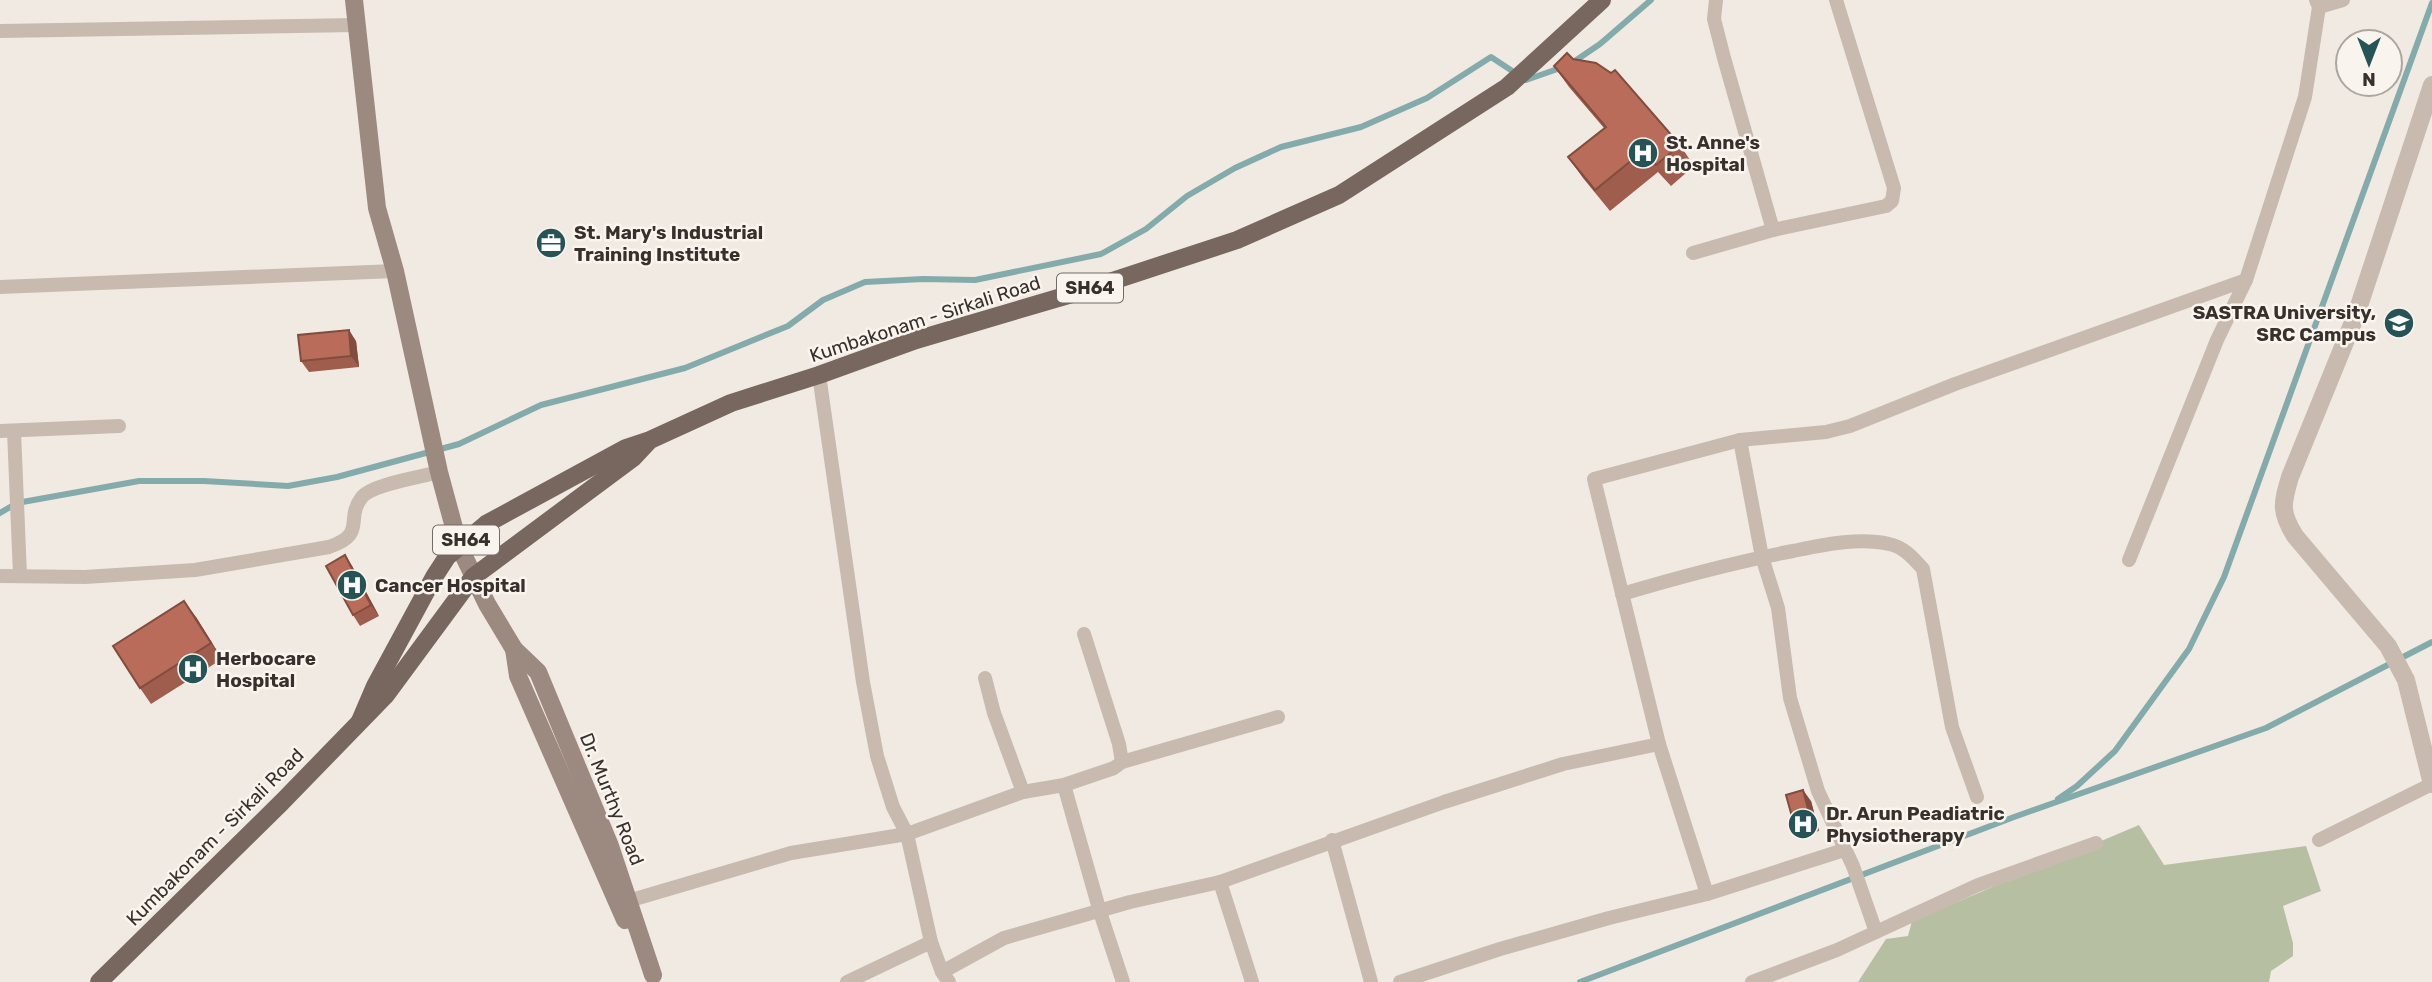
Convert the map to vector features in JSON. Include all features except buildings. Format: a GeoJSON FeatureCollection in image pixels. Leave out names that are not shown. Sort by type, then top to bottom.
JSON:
{"type":"FeatureCollection","features":[{"type":"Feature","properties":{"kind":"main road","name":"Dr. Murthy Road"},"geometry":{"type":"LineString","coordinates":[[354,0],[377,208],[395,271],[458,546],[514,649],[538,672],[610,846],[654,978]]}},
{"type":"Feature","properties":{"kind":"main road","name":"Kumbakonam - Sirkali Road"},"geometry":{"type":"LineString","coordinates":[[360,720],[375,686],[440,566],[458,546],[486,524],[625,448],[650,440],[732,403],[916,340],[1082,291],[1237,240],[1339,195],[1507,87],[1602,0]]}},
{"type":"Feature","properties":{"kind":"main road","name":"Kumbakonam - Sirkali Road"},"geometry":{"type":"LineString","coordinates":[[99,982],[282,802],[386,695],[473,577],[633,458],[650,440]]}},
{"type":"Feature","properties":{"kind":"main road","name":"Dr. Murthy Road"},"geometry":{"type":"LineString","coordinates":[[514,649],[518,676],[616,902],[654,978]]}},
{"type":"Feature","properties":{"kind":"street"},"geometry":{"type":"LineString","coordinates":[[1716,0],[1714,19],[1773,230]]}},
{"type":"Feature","properties":{"kind":"street"},"geometry":{"type":"LineString","coordinates":[[1693,253],[1773,230],[1886,206],[1892,201],[1894,196],[1836,0]]}},
{"type":"Feature","properties":{"kind":"street"},"geometry":{"type":"LineString","coordinates":[[2129,560],[2217,340],[2246,280],[2305,97],[2318,3],[2343,0]]}},
{"type":"Feature","properties":{"kind":"street"},"geometry":{"type":"LineString","coordinates":[[0,32],[356,25]]}},
{"type":"Feature","properties":{"kind":"street"},"geometry":{"type":"LineString","coordinates":[[2319,840],[2432,784],[2406,680],[2388,646],[2295,536],[2284,518],[2284,496],[2356,315],[2432,85]]}},
{"type":"Feature","properties":{"kind":"street"},"geometry":{"type":"LineString","coordinates":[[0,287],[395,271]]}},
{"type":"Feature","properties":{"kind":"street"},"geometry":{"type":"LineString","coordinates":[[1707,894],[1660,744],[1594,479],[1741,440],[1826,432],[1850,426],[1955,384],[2246,280]]}},
{"type":"Feature","properties":{"kind":"street"},"geometry":{"type":"LineString","coordinates":[[819,375],[863,682],[877,757],[893,807],[907,834],[931,942],[945,977],[1004,938],[1130,902],[1220,882],[1332,840],[1563,764],[1660,744]]}},
{"type":"Feature","properties":{"kind":"street"},"geometry":{"type":"LineString","coordinates":[[20,575],[7,431],[119,426]]}},
{"type":"Feature","properties":{"kind":"street"},"geometry":{"type":"LineString","coordinates":[[1741,440],[1762,557],[1778,608],[1790,698],[1818,790],[1853,866],[1876,932]]}},
{"type":"Feature","properties":{"kind":"street"},"geometry":{"type":"LineString","coordinates":[[0,576],[85,577],[195,570],[329,547],[347,541],[363,497],[373,490],[438,467]]}},
{"type":"Feature","properties":{"kind":"street"},"geometry":{"type":"LineString","coordinates":[[1622,594],[1692,573],[1827,545],[1872,542],[1891,544],[1910,553],[1923,569],[1952,726],[1977,797]]}},
{"type":"Feature","properties":{"kind":"street"},"geometry":{"type":"LineString","coordinates":[[1084,634],[1119,744],[1122,762]]}},
{"type":"Feature","properties":{"kind":"street"},"geometry":{"type":"LineString","coordinates":[[985,678],[1023,792]]}},
{"type":"Feature","properties":{"kind":"street"},"geometry":{"type":"LineString","coordinates":[[628,901],[791,853],[907,834],[1023,792],[1064,785],[1114,768],[1122,762],[1278,717]]}},
{"type":"Feature","properties":{"kind":"street"},"geometry":{"type":"LineString","coordinates":[[1064,785],[1123,982]]}},
{"type":"Feature","properties":{"kind":"street"},"geometry":{"type":"LineString","coordinates":[[1332,840],[1371,982]]}},
{"type":"Feature","properties":{"kind":"street"},"geometry":{"type":"LineString","coordinates":[[1752,982],[1837,950],[1978,886],[2096,843]]}},
{"type":"Feature","properties":{"kind":"street"},"geometry":{"type":"LineString","coordinates":[[1400,982],[1548,935],[1707,894],[1844,850]]}},
{"type":"Feature","properties":{"kind":"street"},"geometry":{"type":"LineString","coordinates":[[1220,882],[1252,982]]}},
{"type":"Feature","properties":{"kind":"street"},"geometry":{"type":"LineString","coordinates":[[847,982],[931,942]]}},
{"type":"Feature","properties":{"kind":"green space"},"geometry":{"type":"Polygon","coordinates":[[[2139,825],[2164,865],[2306,846],[2321,891],[2283,906],[2293,943],[2293,956],[2271,971],[2269,982],[1858,982],[1886,939],[1908,936],[1912,921],[2139,825]]]}},
{"type":"Feature","properties":{"kind":"waterway"},"geometry":{"type":"LineString","coordinates":[[0,513],[17,503],[139,481],[204,481],[288,486],[337,477],[459,444],[541,405],[685,368],[788,326],[823,300],[865,282],[975,280],[1101,254],[1146,229],[1187,196],[1235,168],[1281,147],[1361,127],[1427,98],[1491,57],[1526,80],[1569,65],[1600,44],[1651,0]]}},
{"type":"Feature","properties":{"kind":"waterway"},"geometry":{"type":"LineString","coordinates":[[2058,799],[2077,786],[2115,751],[2189,649],[2224,577],[2432,3]]}},
{"type":"Feature","properties":{"kind":"waterway"},"geometry":{"type":"LineString","coordinates":[[1580,982],[2014,817],[2266,728],[2432,642]]}},
{"type":"Feature","properties":{"kind":"place","name":"St. Anne's Hospital"},"geometry":{"type":"Point","coordinates":[1643,153]}},
{"type":"Feature","properties":{"kind":"place","name":"St. Mary's Industrial Training Institute"},"geometry":{"type":"Point","coordinates":[551,243]}},
{"type":"Feature","properties":{"kind":"place","name":"SASTRA University, SRC Campus"},"geometry":{"type":"Point","coordinates":[2399,323]}},
{"type":"Feature","properties":{"kind":"place","name":"Cancer Hospital"},"geometry":{"type":"Point","coordinates":[352,585]}},
{"type":"Feature","properties":{"kind":"place","name":"Herbocare Hospital"},"geometry":{"type":"Point","coordinates":[193,669]}},
{"type":"Feature","properties":{"kind":"place","name":"Dr. Arun Peadiatric Physiotherapy"},"geometry":{"type":"Point","coordinates":[1803,824]}}]}
